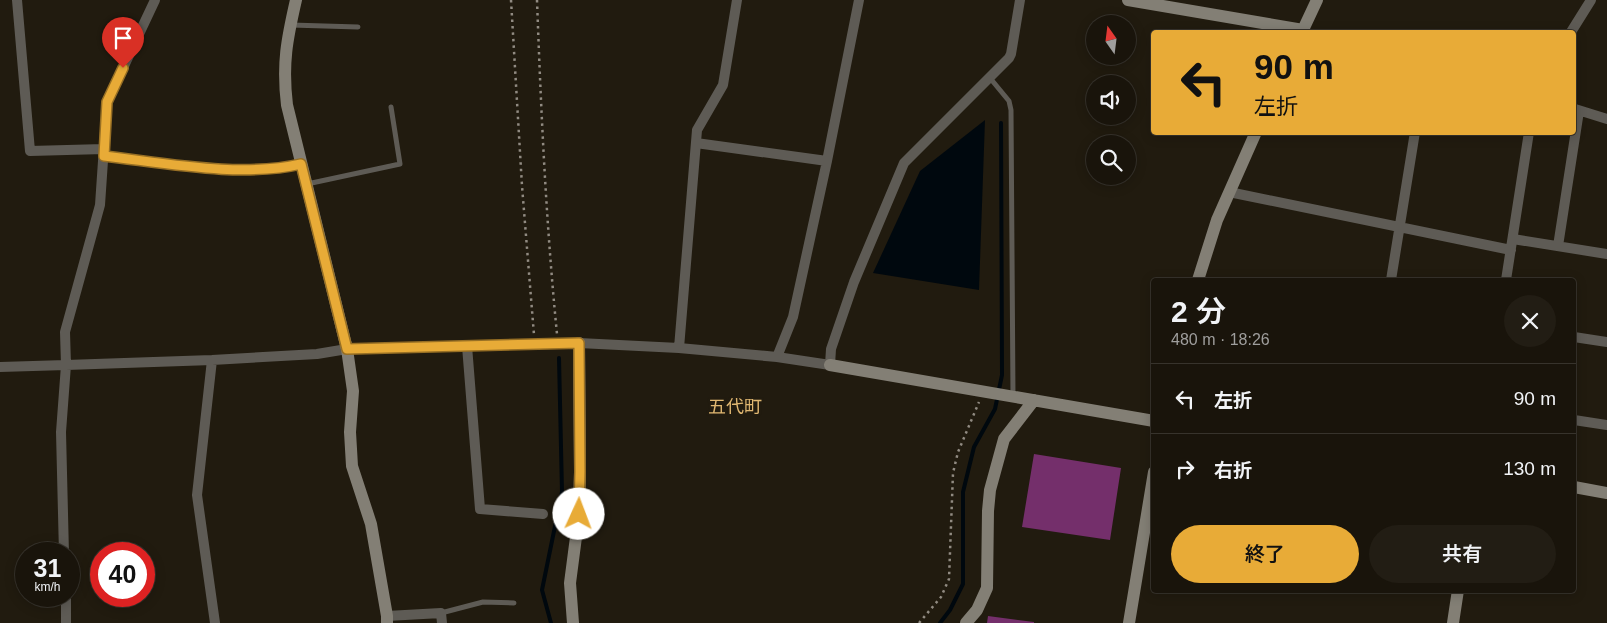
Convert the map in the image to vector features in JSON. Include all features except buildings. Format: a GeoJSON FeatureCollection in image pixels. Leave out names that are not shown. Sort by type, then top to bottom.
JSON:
{"type":"FeatureCollection","features":[{"type":"Feature","properties":{"kind":"street"},"geometry":{"type":"LineString","coordinates":[[17,0],[30,151],[104,153],[195,166],[252,170],[301,164]]}},
{"type":"Feature","properties":{"kind":"street"},"geometry":{"type":"LineString","coordinates":[[64,542],[61,432],[66,365],[65,332],[100,205],[107,102],[155,0]]}},
{"type":"Feature","properties":{"kind":"street"},"geometry":{"type":"LineString","coordinates":[[296,0],[286,47],[284,80],[287,105],[347,349],[353,391],[350,432],[352,466],[371,524],[387,619],[441,618]]}},
{"type":"Feature","properties":{"kind":"street"},"geometry":{"type":"LineString","coordinates":[[679,348],[697,130],[723,85],[737,0]]}},
{"type":"Feature","properties":{"kind":"street"},"geometry":{"type":"LineString","coordinates":[[777,357],[793,317],[827,162],[859,0]]}},
{"type":"Feature","properties":{"kind":"street"},"geometry":{"type":"LineString","coordinates":[[830,365],[831,349],[854,282],[904,163],[990,78],[1011,54],[1020,0]]}},
{"type":"Feature","properties":{"kind":"street"},"geometry":{"type":"LineString","coordinates":[[1128,0],[1294,30]]}},
{"type":"Feature","properties":{"kind":"street"},"geometry":{"type":"LineString","coordinates":[[1306,30],[1317,0]]}},
{"type":"Feature","properties":{"kind":"street"},"geometry":{"type":"LineString","coordinates":[[1572,30],[1591,0]]}},
{"type":"Feature","properties":{"kind":"street"},"geometry":{"type":"LineString","coordinates":[[1577,110],[1607,119]]}},
{"type":"Feature","properties":{"kind":"street"},"geometry":{"type":"LineString","coordinates":[[1199,278],[1217,220],[1255,135]]}},
{"type":"Feature","properties":{"kind":"street"},"geometry":{"type":"LineString","coordinates":[[1391,278],[1415,135]]}},
{"type":"Feature","properties":{"kind":"street"},"geometry":{"type":"LineString","coordinates":[[1506,278],[1529,135]]}},
{"type":"Feature","properties":{"kind":"street"},"geometry":{"type":"LineString","coordinates":[[1558,246],[1574,135]]}},
{"type":"Feature","properties":{"kind":"street"},"geometry":{"type":"LineString","coordinates":[[696,143],[827,162]]}},
{"type":"Feature","properties":{"kind":"street"},"geometry":{"type":"LineString","coordinates":[[1229,192],[1400,226],[1512,244],[1558,246],[1607,254]]}},
{"type":"Feature","properties":{"kind":"street"},"geometry":{"type":"LineString","coordinates":[[1576,337],[1607,342]]}},
{"type":"Feature","properties":{"kind":"street"},"geometry":{"type":"LineString","coordinates":[[573,623],[570,583],[579,506],[579,343]]}},
{"type":"Feature","properties":{"kind":"street"},"geometry":{"type":"LineString","coordinates":[[0,367],[212,360],[317,354],[347,349],[579,343],[679,348],[777,357],[1151,420]]}},
{"type":"Feature","properties":{"kind":"street"},"geometry":{"type":"LineString","coordinates":[[467,346],[480,509],[543,514]]}},
{"type":"Feature","properties":{"kind":"street"},"geometry":{"type":"LineString","coordinates":[[212,360],[197,495],[216,623]]}},
{"type":"Feature","properties":{"kind":"street"},"geometry":{"type":"LineString","coordinates":[[966,623],[977,610],[987,588],[990,490],[1004,439],[1034,400]]}},
{"type":"Feature","properties":{"kind":"street"},"geometry":{"type":"LineString","coordinates":[[1576,420],[1607,425]]}},
{"type":"Feature","properties":{"kind":"street"},"geometry":{"type":"LineString","coordinates":[[1576,487],[1607,493]]}},
{"type":"Feature","properties":{"kind":"street"},"geometry":{"type":"LineString","coordinates":[[1129,623],[1151,490]]}},
{"type":"Feature","properties":{"kind":"street"},"geometry":{"type":"LineString","coordinates":[[1453,623],[1458,593]]}},
{"type":"Feature","properties":{"kind":"street"},"geometry":{"type":"LineString","coordinates":[[66,607],[66,623]]}},
{"type":"Feature","properties":{"kind":"lane"},"geometry":{"type":"LineString","coordinates":[[290,25],[358,28]]}},
{"type":"Feature","properties":{"kind":"lane"},"geometry":{"type":"LineString","coordinates":[[990,78],[1009,101],[1011,110],[1013,397]]}},
{"type":"Feature","properties":{"kind":"lane"},"geometry":{"type":"LineString","coordinates":[[306,184],[400,164],[391,107]]}},
{"type":"Feature","properties":{"kind":"lane"},"geometry":{"type":"LineString","coordinates":[[441,618],[483,602],[514,603]]}},
{"type":"Feature","properties":{"kind":"path"},"geometry":{"type":"LineString","coordinates":[[511,0],[522,186],[535,344]]}},
{"type":"Feature","properties":{"kind":"path"},"geometry":{"type":"LineString","coordinates":[[537,0],[541,105],[552,285],[558,343]]}},
{"type":"Feature","properties":{"kind":"path"},"geometry":{"type":"LineString","coordinates":[[919,623],[941,597],[949,579],[953,473],[958,452],[983,392]]}},
{"type":"Feature","properties":{"kind":"shaded area"},"geometry":{"type":"Polygon","coordinates":[[[985,120],[979,290],[873,273],[920,171],[985,120]]]}},
{"type":"Feature","properties":{"kind":"waterway"},"geometry":{"type":"LineString","coordinates":[[940,623],[950,610],[963,584],[963,492],[974,447],[995,409],[1002,375],[1001,123]]}},
{"type":"Feature","properties":{"kind":"waterway"},"geometry":{"type":"LineString","coordinates":[[551,623],[542,590],[562,492],[559,358]]}},
{"type":"Feature","properties":{"kind":"district","name":"五代町"},"geometry":{"type":"Point","coordinates":[735,407]}},
{"type":"Feature","properties":{"kind":"route"},"geometry":{"type":"LineString","coordinates":[[123,68],[107,102],[104,156],[252,170],[301,164],[347,349],[579,343],[579,514]]}}]}
